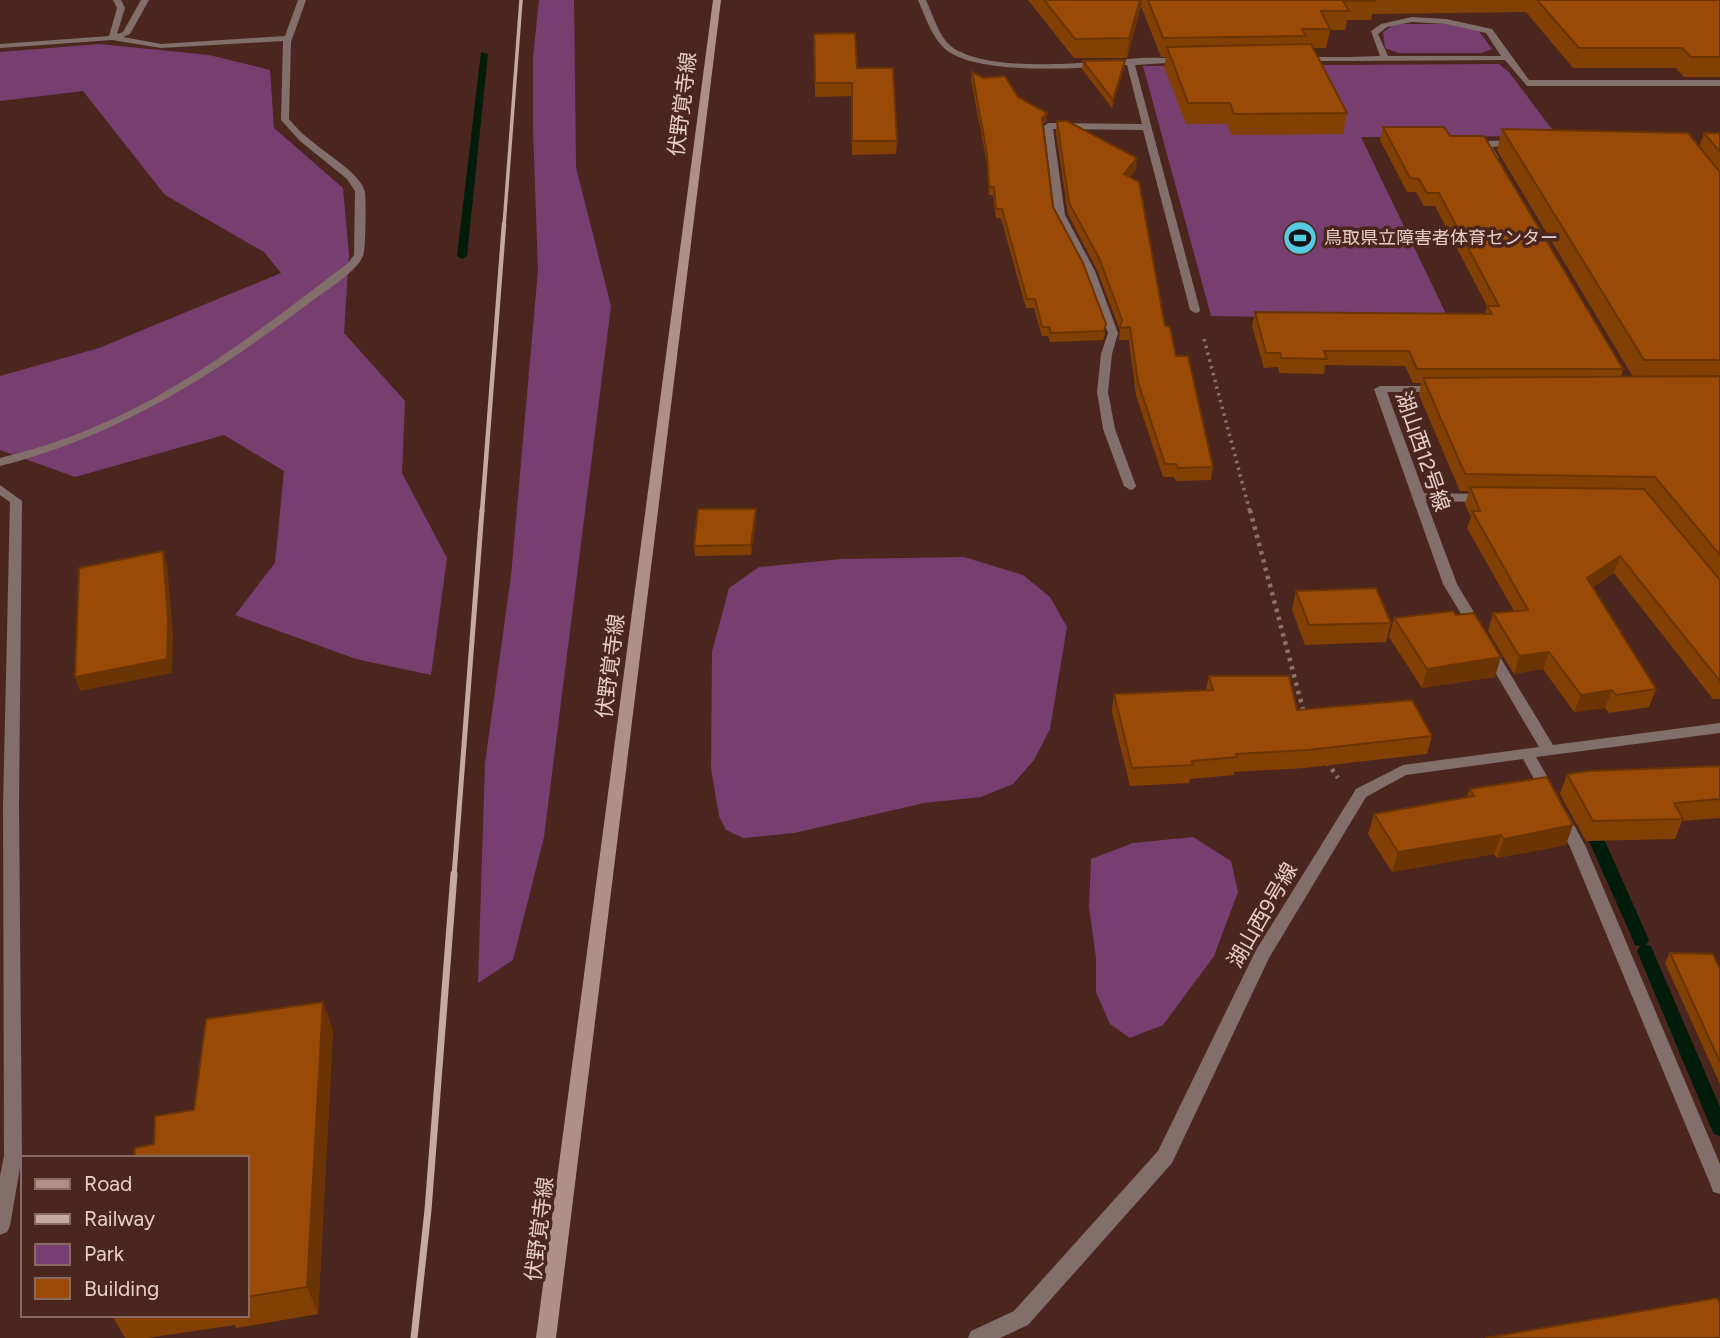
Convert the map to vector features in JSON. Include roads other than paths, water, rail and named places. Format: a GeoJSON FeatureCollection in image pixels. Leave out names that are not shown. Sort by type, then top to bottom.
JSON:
{"type":"FeatureCollection","features":[{"type":"Feature","properties":{"kind":"main road","name":"伏野覚寺線"},"geometry":{"type":"LineString","coordinates":[[546,1338],[717,0]]}},
{"type":"Feature","properties":{"kind":"street"},"geometry":{"type":"LineString","coordinates":[[112,38],[121,8],[117,0]]}},
{"type":"Feature","properties":{"kind":"street"},"geometry":{"type":"LineString","coordinates":[[0,46],[112,38],[126,34],[145,0]]}},
{"type":"Feature","properties":{"kind":"street"},"geometry":{"type":"LineString","coordinates":[[0,462],[84,438],[168,395],[275,325],[352,265],[359,255],[360,191],[351,177],[303,139],[285,120],[288,38],[302,0]]}},
{"type":"Feature","properties":{"kind":"street"},"geometry":{"type":"LineString","coordinates":[[922,0],[948,48],[975,60],[1025,65],[1199,60]]}},
{"type":"Feature","properties":{"kind":"street"},"geometry":{"type":"LineString","coordinates":[[1385,59],[1374,33],[1380,26],[1390,21],[1452,20],[1489,31],[1527,83],[1720,83]]}},
{"type":"Feature","properties":{"kind":"street"},"geometry":{"type":"LineString","coordinates":[[112,38],[161,46],[288,38]]}},
{"type":"Feature","properties":{"kind":"street"},"geometry":{"type":"LineString","coordinates":[[1297,58],[1507,58]]}},
{"type":"Feature","properties":{"kind":"street"},"geometry":{"type":"LineString","coordinates":[[1130,61],[1195,310]]}},
{"type":"Feature","properties":{"kind":"street"},"geometry":{"type":"LineString","coordinates":[[1129,486],[1107,424],[1101,398],[1103,358],[1113,333],[1090,271],[1060,215],[1048,125],[1148,127]]}},
{"type":"Feature","properties":{"kind":"street"},"geometry":{"type":"LineString","coordinates":[[1500,167],[1486,144],[1527,144]]}},
{"type":"Feature","properties":{"kind":"street","name":"湖山西12号線"},"geometry":{"type":"LineString","coordinates":[[1449,389],[1380,389],[1450,584],[1549,751]]}},
{"type":"Feature","properties":{"kind":"street"},"geometry":{"type":"LineString","coordinates":[[0,489],[16,501],[11,805],[13,1156],[0,1226]]}},
{"type":"Feature","properties":{"kind":"street"},"geometry":{"type":"LineString","coordinates":[[1418,497],[1497,498]]}},
{"type":"Feature","properties":{"kind":"street","name":"湖山西9号線"},"geometry":{"type":"LineString","coordinates":[[978,1338],[1021,1318],[1165,1157],[1262,955],[1361,793],[1403,770],[1720,727]]}},
{"type":"Feature","properties":{"kind":"street"},"geometry":{"type":"LineString","coordinates":[[1527,754],[1578,847],[1720,1186]]}},
{"type":"Feature","properties":{"kind":"waterway"},"geometry":{"type":"LineString","coordinates":[[462,256],[484,54]]}},
{"type":"Feature","properties":{"kind":"waterway"},"geometry":{"type":"LineString","coordinates":[[1592,830],[1641,940]]}},
{"type":"Feature","properties":{"kind":"waterway"},"geometry":{"type":"LineString","coordinates":[[1645,951],[1720,1128]]}},
{"type":"Feature","properties":{"kind":"railway"},"geometry":{"type":"LineString","coordinates":[[504,226],[521,0]]}},
{"type":"Feature","properties":{"kind":"railway"},"geometry":{"type":"LineString","coordinates":[[482,512],[504,224]]}},
{"type":"Feature","properties":{"kind":"railway"},"geometry":{"type":"LineString","coordinates":[[454,876],[482,510]]}},
{"type":"Feature","properties":{"kind":"railway"},"geometry":{"type":"LineString","coordinates":[[414,1338],[428,1210],[454,874]]}},
{"type":"Feature","properties":{"kind":"place","name":"鳥取県立障害者体育センター"},"geometry":{"type":"Point","coordinates":[1300,238]}}]}
